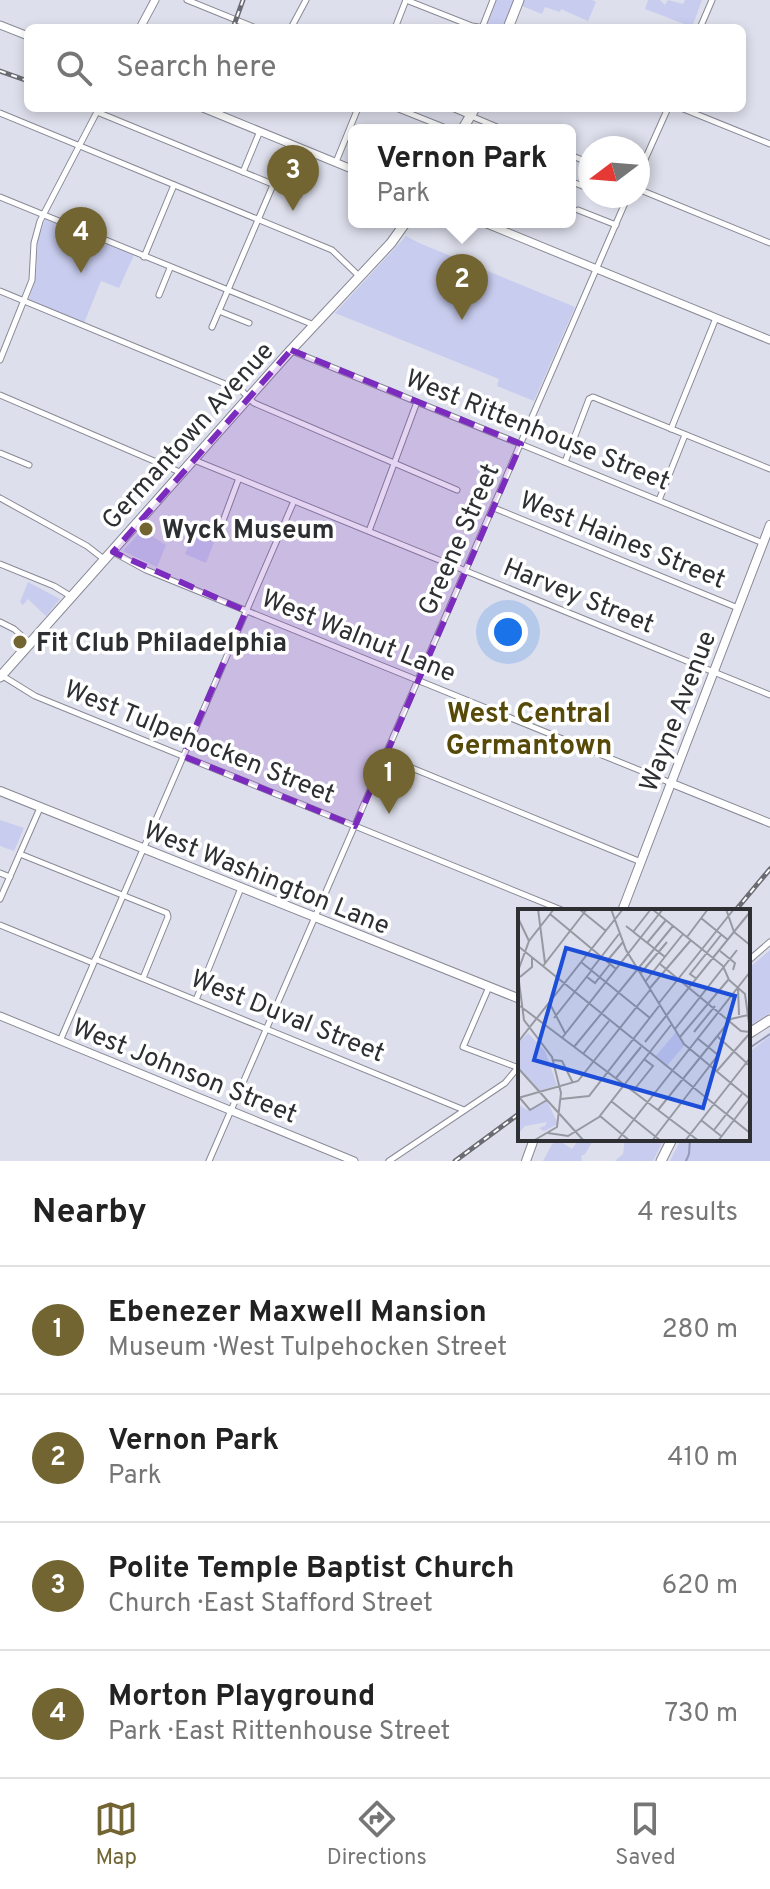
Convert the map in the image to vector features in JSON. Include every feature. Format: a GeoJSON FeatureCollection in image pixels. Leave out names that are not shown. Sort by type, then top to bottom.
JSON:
{"type":"FeatureCollection","features":[{"type":"Feature","properties":{"kind":"main road"},"geometry":{"type":"LineString","coordinates":[[510,24],[519,0]]}},
{"type":"Feature","properties":{"kind":"main road","name":"Germantown Avenue"},"geometry":{"type":"LineString","coordinates":[[1,676],[401,228]]}},
{"type":"Feature","properties":{"kind":"main road","name":"Wayne Avenue"},"geometry":{"type":"LineString","coordinates":[[623,909],[738,608],[767,544],[770,525]]}},
{"type":"Feature","properties":{"kind":"main road","name":"West Washington Lane"},"geometry":{"type":"LineString","coordinates":[[0,791],[518,998]]}},
{"type":"Feature","properties":{"kind":"main road"},"geometry":{"type":"LineString","coordinates":[[750,1033],[770,1020]]}},
{"type":"Feature","properties":{"kind":"main road"},"geometry":{"type":"LineString","coordinates":[[526,1161],[533,1141]]}},
{"type":"Feature","properties":{"kind":"main road"},"geometry":{"type":"LineString","coordinates":[[661,1161],[671,1141]]}},
{"type":"Feature","properties":{"kind":"street"},"geometry":{"type":"LineString","coordinates":[[142,24],[155,0]]}},
{"type":"Feature","properties":{"kind":"street"},"geometry":{"type":"LineString","coordinates":[[187,0],[246,24]]}},
{"type":"Feature","properties":{"kind":"street"},"geometry":{"type":"LineString","coordinates":[[293,24],[306,0]]}},
{"type":"Feature","properties":{"kind":"street"},"geometry":{"type":"LineString","coordinates":[[397,24],[406,0],[467,24]]}},
{"type":"Feature","properties":{"kind":"street"},"geometry":{"type":"LineString","coordinates":[[485,24],[493,0]]}},
{"type":"Feature","properties":{"kind":"street"},"geometry":{"type":"LineString","coordinates":[[702,24],[712,0]]}},
{"type":"Feature","properties":{"kind":"street"},"geometry":{"type":"LineString","coordinates":[[0,25],[24,34]]}},
{"type":"Feature","properties":{"kind":"street"},"geometry":{"type":"LineString","coordinates":[[0,360],[32,280],[34,243],[43,215],[97,112]]}},
{"type":"Feature","properties":{"kind":"street"},"geometry":{"type":"LineString","coordinates":[[103,112],[299,195]]}},
{"type":"Feature","properties":{"kind":"street"},"geometry":{"type":"LineString","coordinates":[[213,112],[348,167]]}},
{"type":"Feature","properties":{"kind":"street"},"geometry":{"type":"LineString","coordinates":[[406,112],[436,124]]}},
{"type":"Feature","properties":{"kind":"street"},"geometry":{"type":"LineString","coordinates":[[473,112],[494,124]]}},
{"type":"Feature","properties":{"kind":"street"},"geometry":{"type":"LineString","coordinates":[[650,148],[666,112]]}},
{"type":"Feature","properties":{"kind":"street"},"geometry":{"type":"LineString","coordinates":[[691,112],[770,144]]}},
{"type":"Feature","properties":{"kind":"street"},"geometry":{"type":"LineString","coordinates":[[0,113],[332,250],[360,276]]}},
{"type":"Feature","properties":{"kind":"street"},"geometry":{"type":"LineString","coordinates":[[243,172],[260,131]]}},
{"type":"Feature","properties":{"kind":"street"},"geometry":{"type":"LineString","coordinates":[[336,162],[348,133]]}},
{"type":"Feature","properties":{"kind":"street"},"geometry":{"type":"LineString","coordinates":[[144,257],[174,185]]}},
{"type":"Feature","properties":{"kind":"street"},"geometry":{"type":"LineString","coordinates":[[212,327],[273,185]]}},
{"type":"Feature","properties":{"kind":"street"},"geometry":{"type":"LineString","coordinates":[[650,194],[770,243]]}},
{"type":"Feature","properties":{"kind":"street"},"geometry":{"type":"LineString","coordinates":[[0,197],[314,325]]}},
{"type":"Feature","properties":{"kind":"street","name":"Greene Street"},"geometry":{"type":"LineString","coordinates":[[209,1161],[623,208]]}},
{"type":"Feature","properties":{"kind":"street"},"geometry":{"type":"LineString","coordinates":[[578,210],[616,225]]}},
{"type":"Feature","properties":{"kind":"street"},"geometry":{"type":"LineString","coordinates":[[497,228],[770,340]]}},
{"type":"Feature","properties":{"kind":"street"},"geometry":{"type":"LineString","coordinates":[[159,295],[170,268]]}},
{"type":"Feature","properties":{"kind":"street"},"geometry":{"type":"LineString","coordinates":[[0,291],[242,391],[254,403],[457,490]]}},
{"type":"Feature","properties":{"kind":"street"},"geometry":{"type":"LineString","coordinates":[[219,311],[249,323]]}},
{"type":"Feature","properties":{"kind":"street"},"geometry":{"type":"LineString","coordinates":[[671,429],[716,318]]}},
{"type":"Feature","properties":{"kind":"street","name":"West Rittenhouse Street"},"geometry":{"type":"LineString","coordinates":[[291,350],[767,544]]}},
{"type":"Feature","properties":{"kind":"street"},"geometry":{"type":"LineString","coordinates":[[0,395],[183,473]]}},
{"type":"Feature","properties":{"kind":"street"},"geometry":{"type":"LineString","coordinates":[[565,462],[591,397],[770,469]]}},
{"type":"Feature","properties":{"kind":"street"},"geometry":{"type":"LineString","coordinates":[[369,531],[417,402]]}},
{"type":"Feature","properties":{"kind":"street"},"geometry":{"type":"LineString","coordinates":[[659,500],[685,435]]}},
{"type":"Feature","properties":{"kind":"street"},"geometry":{"type":"LineString","coordinates":[[0,453],[29,465]]}},
{"type":"Feature","properties":{"kind":"street","name":"Harvey Street"},"geometry":{"type":"LineString","coordinates":[[194,460],[770,695]]}},
{"type":"Feature","properties":{"kind":"street"},"geometry":{"type":"LineString","coordinates":[[223,521],[239,478]]}},
{"type":"Feature","properties":{"kind":"street"},"geometry":{"type":"LineString","coordinates":[[0,498],[87,546],[105,560]]}},
{"type":"Feature","properties":{"kind":"street"},"geometry":{"type":"LineString","coordinates":[[60,1041],[294,501]]}},
{"type":"Feature","properties":{"kind":"street","name":"West Haines Street"},"geometry":{"type":"LineString","coordinates":[[494,508],[738,608]]}},
{"type":"Feature","properties":{"kind":"street","name":"West Walnut Lane"},"geometry":{"type":"LineString","coordinates":[[113,552],[139,567],[770,823]]}},
{"type":"Feature","properties":{"kind":"street"},"geometry":{"type":"LineString","coordinates":[[0,564],[54,586],[72,597]]}},
{"type":"Feature","properties":{"kind":"street"},"geometry":{"type":"LineString","coordinates":[[0,622],[31,644]]}},
{"type":"Feature","properties":{"kind":"street","name":"West Tulpehocken Street"},"geometry":{"type":"LineString","coordinates":[[1,676],[30,694],[559,909]]}},
{"type":"Feature","properties":{"kind":"street"},"geometry":{"type":"LineString","coordinates":[[385,757],[641,862]]}},
{"type":"Feature","properties":{"kind":"street"},"geometry":{"type":"LineString","coordinates":[[0,899],[40,807]]}},
{"type":"Feature","properties":{"kind":"street"},"geometry":{"type":"LineString","coordinates":[[20,854],[168,915],[143,978]]}},
{"type":"Feature","properties":{"kind":"street"},"geometry":{"type":"LineString","coordinates":[[0,873],[10,877]]}},
{"type":"Feature","properties":{"kind":"street"},"geometry":{"type":"LineString","coordinates":[[196,1000],[241,888]]}},
{"type":"Feature","properties":{"kind":"street","name":"West Duval Street"},"geometry":{"type":"LineString","coordinates":[[0,925],[143,978],[464,1110]]}},
{"type":"Feature","properties":{"kind":"street"},"geometry":{"type":"LineString","coordinates":[[750,959],[770,942]]}},
{"type":"Feature","properties":{"kind":"street"},"geometry":{"type":"LineString","coordinates":[[489,987],[463,1047],[518,1066]]}},
{"type":"Feature","properties":{"kind":"street","name":"West Johnson Street"},"geometry":{"type":"LineString","coordinates":[[0,1016],[354,1161]]}},
{"type":"Feature","properties":{"kind":"street"},"geometry":{"type":"LineString","coordinates":[[389,1161],[505,1083],[518,1069]]}},
{"type":"Feature","properties":{"kind":"highlighted area"},"geometry":{"type":"Polygon","coordinates":[[[291,350],[521,444],[355,826],[183,756],[246,611],[113,552],[291,350]]]}},
{"type":"Feature","properties":{"kind":"shaded area"},"geometry":{"type":"Polygon","coordinates":[[[496,0],[514,0],[505,24],[487,24],[496,0]]]}},
{"type":"Feature","properties":{"kind":"shaded area"},"geometry":{"type":"Polygon","coordinates":[[[524,0],[596,2],[588,21],[561,9],[560,12],[545,7],[542,14],[522,6],[524,0]]]}},
{"type":"Feature","properties":{"kind":"shaded area"},"geometry":{"type":"Polygon","coordinates":[[[648,0],[660,0],[665,5],[668,0],[683,4],[685,0],[702,0],[693,24],[684,24],[645,9],[648,0]]]}},
{"type":"Feature","properties":{"kind":"shaded area"},"geometry":{"type":"Polygon","coordinates":[[[45,219],[134,255],[119,288],[101,281],[84,323],[29,299],[36,276],[38,240],[45,219]]]}},
{"type":"Feature","properties":{"kind":"shaded area"},"geometry":{"type":"Polygon","coordinates":[[[406,236],[575,307],[534,401],[497,386],[499,379],[335,313],[406,236]]]}},
{"type":"Feature","properties":{"kind":"shaded area"},"geometry":{"type":"Polygon","coordinates":[[[142,530],[166,545],[157,567],[123,551],[142,530]]]}},
{"type":"Feature","properties":{"kind":"shaded area"},"geometry":{"type":"Polygon","coordinates":[[[194,533],[214,542],[206,563],[185,554],[194,533]]]}},
{"type":"Feature","properties":{"kind":"shaded area"},"geometry":{"type":"Polygon","coordinates":[[[28,582],[60,599],[46,616],[28,599],[23,605],[20,602],[28,582]]]}},
{"type":"Feature","properties":{"kind":"shaded area"},"geometry":{"type":"Polygon","coordinates":[[[0,820],[24,828],[14,851],[0,846],[0,820]]]}},
{"type":"Feature","properties":{"kind":"shaded area"},"geometry":{"type":"Polygon","coordinates":[[[770,950],[770,1013],[750,1026],[750,967],[770,950]]]}},
{"type":"Feature","properties":{"kind":"shaded area"},"geometry":{"type":"Polygon","coordinates":[[[770,1036],[770,1161],[670,1161],[680,1141],[750,1141],[750,1051],[770,1036]]]}},
{"type":"Feature","properties":{"kind":"shaded area"},"geometry":{"type":"Polygon","coordinates":[[[578,1141],[593,1141],[581,1156],[582,1161],[543,1161],[552,1144],[558,1142],[572,1149],[578,1141]]]}},
{"type":"Feature","properties":{"kind":"shaded area"},"geometry":{"type":"Polygon","coordinates":[[[625,1141],[663,1141],[653,1161],[615,1161],[623,1154],[625,1141]]]}},
{"type":"Feature","properties":{"kind":"waterway"},"geometry":{"type":"LineString","coordinates":[[750,1048],[770,1034]]}},
{"type":"Feature","properties":{"kind":"waterway"},"geometry":{"type":"LineString","coordinates":[[686,1161],[690,1141]]}},
{"type":"Feature","properties":{"kind":"railway"},"geometry":{"type":"LineString","coordinates":[[234,24],[243,0]]}},
{"type":"Feature","properties":{"kind":"railway"},"geometry":{"type":"LineString","coordinates":[[0,71],[24,80]]}},
{"type":"Feature","properties":{"kind":"railway"},"geometry":{"type":"LineString","coordinates":[[737,909],[770,869]]}},
{"type":"Feature","properties":{"kind":"railway"},"geometry":{"type":"LineString","coordinates":[[455,1161],[518,1114]]}},
{"type":"Feature","properties":{"kind":"place","name":"Polite Temple Baptist Church"},"geometry":{"type":"Point","coordinates":[293,211]}},
{"type":"Feature","properties":{"kind":"place","name":"Morton Playground"},"geometry":{"type":"Point","coordinates":[81,273]}},
{"type":"Feature","properties":{"kind":"place","name":"Vernon Park"},"geometry":{"type":"Point","coordinates":[462,320]}},
{"type":"Feature","properties":{"kind":"place","name":"Wyck Museum"},"geometry":{"type":"Point","coordinates":[146,529]}},
{"type":"Feature","properties":{"kind":"place","name":"Fit Club Philadelphia"},"geometry":{"type":"Point","coordinates":[20,642]}},
{"type":"Feature","properties":{"kind":"place","name":"Ebenezer Maxwell Mansion"},"geometry":{"type":"Point","coordinates":[389,814]}},
{"type":"Feature","properties":{"kind":"district","name":"West Central Germantown"},"geometry":{"type":"Point","coordinates":[529,728]}}]}
